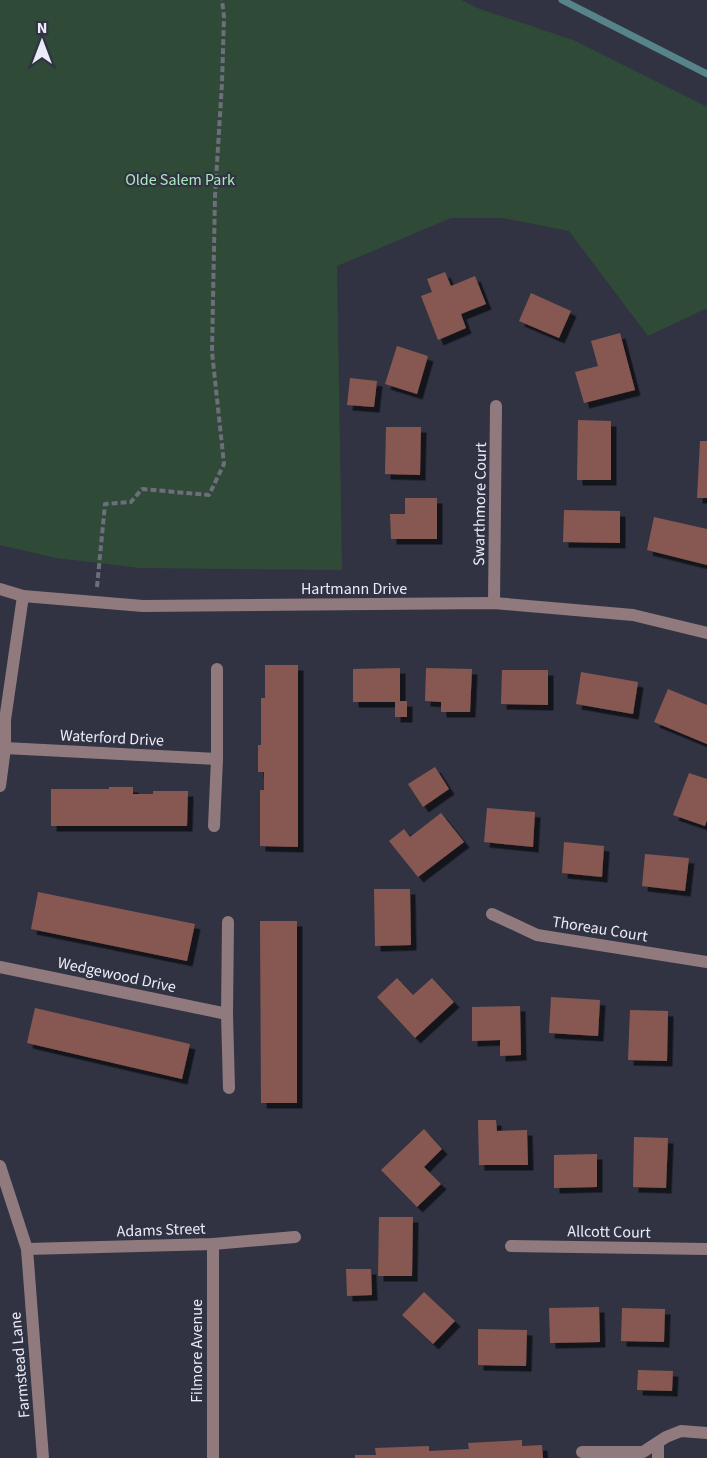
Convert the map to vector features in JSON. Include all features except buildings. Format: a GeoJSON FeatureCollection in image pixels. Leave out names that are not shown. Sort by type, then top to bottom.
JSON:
{"type":"FeatureCollection","features":[{"type":"Feature","properties":{"kind":"street","name":"Swarthmore Court"},"geometry":{"type":"LineString","coordinates":[[494,603],[496,406]]}},
{"type":"Feature","properties":{"kind":"street","name":"Hartmann Drive"},"geometry":{"type":"LineString","coordinates":[[0,589],[23,596],[143,606],[494,603],[633,615],[707,633]]}},
{"type":"Feature","properties":{"kind":"street"},"geometry":{"type":"LineString","coordinates":[[0,786],[5,748],[3,720],[23,596]]}},
{"type":"Feature","properties":{"kind":"street"},"geometry":{"type":"LineString","coordinates":[[214,825],[217,669]]}},
{"type":"Feature","properties":{"kind":"street","name":"Waterford Drive"},"geometry":{"type":"LineString","coordinates":[[5,748],[217,759]]}},
{"type":"Feature","properties":{"kind":"street","name":"Thoreau Court"},"geometry":{"type":"LineString","coordinates":[[492,914],[537,935],[707,962]]}},
{"type":"Feature","properties":{"kind":"street"},"geometry":{"type":"LineString","coordinates":[[228,922],[227,1014],[230,1088]]}},
{"type":"Feature","properties":{"kind":"street","name":"Wedgewood Drive"},"geometry":{"type":"LineString","coordinates":[[0,967],[227,1014]]}},
{"type":"Feature","properties":{"kind":"street","name":"Farmstead Lane"},"geometry":{"type":"LineString","coordinates":[[0,1166],[27,1249],[43,1458]]}},
{"type":"Feature","properties":{"kind":"street","name":"Adams Street"},"geometry":{"type":"LineString","coordinates":[[27,1249],[213,1244],[295,1237]]}},
{"type":"Feature","properties":{"kind":"street","name":"Filmore Avenue"},"geometry":{"type":"LineString","coordinates":[[213,1244],[213,1458]]}},
{"type":"Feature","properties":{"kind":"street","name":"Allcott Court"},"geometry":{"type":"LineString","coordinates":[[511,1246],[707,1249]]}},
{"type":"Feature","properties":{"kind":"street"},"geometry":{"type":"LineString","coordinates":[[582,1452],[643,1452],[681,1431],[707,1433]]}},
{"type":"Feature","properties":{"kind":"street"},"geometry":{"type":"LineString","coordinates":[[658,1443],[658,1458]]}},
{"type":"Feature","properties":{"kind":"path"},"geometry":{"type":"LineString","coordinates":[[95,602],[105,504],[131,502],[142,489],[209,495],[224,464],[212,352],[215,196],[224,17],[222,0]]}},
{"type":"Feature","properties":{"kind":"green space","name":"Olde Salem Park"},"geometry":{"type":"Polygon","coordinates":[[[0,0],[461,0],[477,8],[573,40],[707,107],[707,308],[648,336],[569,231],[503,218],[451,218],[337,266],[342,570],[140,568],[56,558],[0,545],[0,0]]]}},
{"type":"Feature","properties":{"kind":"waterway"},"geometry":{"type":"LineString","coordinates":[[562,0],[707,74]]}}]}
